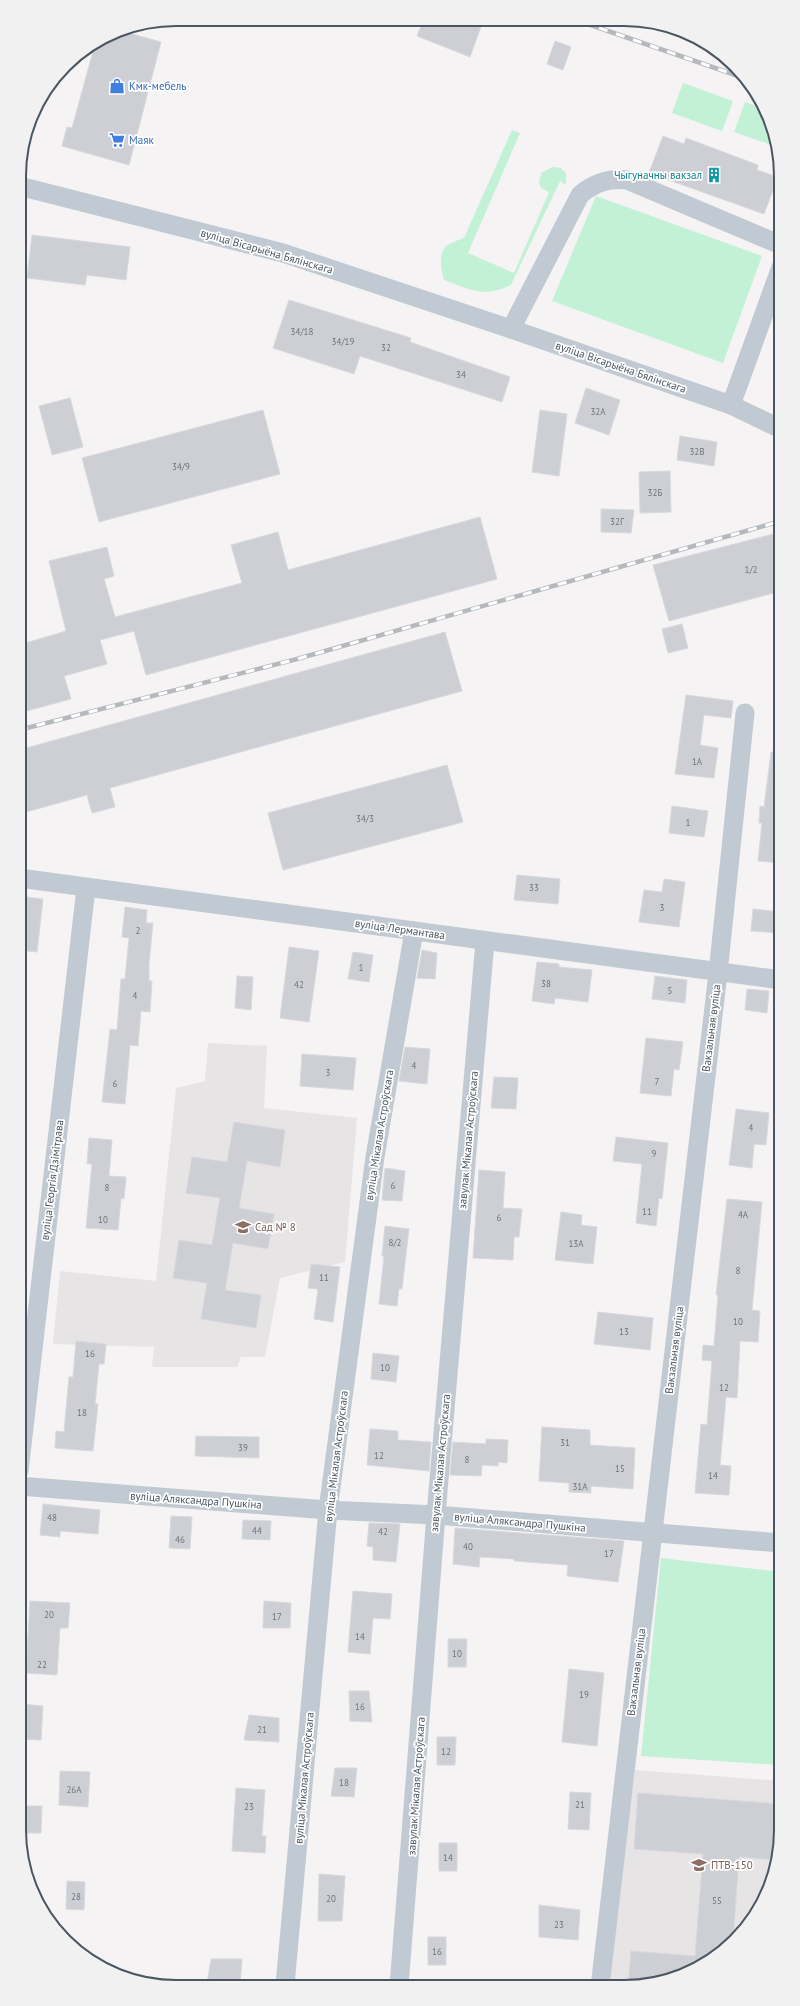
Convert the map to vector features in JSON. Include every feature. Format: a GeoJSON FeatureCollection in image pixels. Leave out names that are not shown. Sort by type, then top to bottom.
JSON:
{"type":"FeatureCollection","features":[{"type":"Feature","properties":{"kind":"street"},"geometry":{"type":"LineString","coordinates":[[511,329],[580,195],[587,189],[604,180],[615,178],[627,180],[774,242]]}},
{"type":"Feature","properties":{"kind":"street","name":"вуліца Вісарыёна Бялінскага"},"geometry":{"type":"LineString","coordinates":[[26,188],[283,253],[511,329],[731,405],[774,426]]}},
{"type":"Feature","properties":{"kind":"street"},"geometry":{"type":"LineString","coordinates":[[731,405],[774,286]]}},
{"type":"Feature","properties":{"kind":"street","name":"Вакзальная вуліца"},"geometry":{"type":"LineString","coordinates":[[601,1980],[718,973],[745,713]]}},
{"type":"Feature","properties":{"kind":"street","name":"вуліца Лермантава"},"geometry":{"type":"LineString","coordinates":[[26,879],[718,973],[774,979]]}},
{"type":"Feature","properties":{"kind":"street","name":"вуліца Георгія Дзімітрава"},"geometry":{"type":"LineString","coordinates":[[26,1410],[86,888]]}},
{"type":"Feature","properties":{"kind":"street","name":"вуліца Мікалая Астроўскага"},"geometry":{"type":"LineString","coordinates":[[285,1980],[328,1510],[374,1157],[414,931]]}},
{"type":"Feature","properties":{"kind":"street","name":"завулак Мікалая Астроўскага"},"geometry":{"type":"LineString","coordinates":[[399,1980],[436,1515],[485,941]]}},
{"type":"Feature","properties":{"kind":"street","name":"вуліца Аляксандра Пушкіна"},"geometry":{"type":"LineString","coordinates":[[26,1487],[328,1510],[436,1515],[774,1542]]}},
{"type":"Feature","properties":{"kind":"shaded area"},"geometry":{"type":"Polygon","coordinates":[[[208,1043],[267,1046],[264,1108],[357,1118],[345,1262],[280,1278],[265,1357],[241,1357],[237,1367],[152,1367],[154,1347],[53,1344],[60,1271],[156,1281],[176,1088],[205,1081],[208,1043]]]}},
{"type":"Feature","properties":{"kind":"shaded area","name":"ПТВ-150"},"geometry":{"type":"Polygon","coordinates":[[[635,1770],[774,1780],[774,1840],[769,1869],[759,1897],[749,1914],[737,1929],[708,1955],[682,1969],[644,1979],[608,1980],[635,1770]]]}},
{"type":"Feature","properties":{"kind":"green space"},"geometry":{"type":"Polygon","coordinates":[[[683,83],[733,101],[722,131],[672,113],[683,83]]]}},
{"type":"Feature","properties":{"kind":"green space"},"geometry":{"type":"Polygon","coordinates":[[[745,102],[757,106],[759,109],[771,145],[734,132],[745,102]]]}},
{"type":"Feature","properties":{"kind":"green space"},"geometry":{"type":"Polygon","coordinates":[[[512,130],[520,133],[468,253],[514,273],[549,192],[541,188],[539,182],[541,173],[553,167],[561,168],[566,173],[566,185],[560,181],[511,285],[492,291],[477,291],[444,280],[441,267],[441,258],[443,250],[446,246],[464,238],[512,130]]]}},
{"type":"Feature","properties":{"kind":"green space"},"geometry":{"type":"Polygon","coordinates":[[[596,196],[762,256],[723,363],[552,301],[596,196]]]}},
{"type":"Feature","properties":{"kind":"green space"},"geometry":{"type":"Polygon","coordinates":[[[661,1558],[774,1571],[774,1765],[641,1756],[661,1558]]]}},
{"type":"Feature","properties":{"kind":"building"},"geometry":{"type":"Polygon","coordinates":[[[421,26],[481,26],[470,57],[417,36],[421,26]]]}},
{"type":"Feature","properties":{"kind":"building","name":"Кмк-мебель"},"geometry":{"type":"Polygon","coordinates":[[[130,33],[161,42],[129,165],[62,146],[67,127],[72,128],[93,50],[109,41],[130,33]]]}},
{"type":"Feature","properties":{"kind":"building"},"geometry":{"type":"Polygon","coordinates":[[[555,41],[571,47],[563,70],[547,64],[555,41]]]}},
{"type":"Feature","properties":{"kind":"building","name":"Чыгуначны вакзал"},"geometry":{"type":"Polygon","coordinates":[[[663,136],[684,144],[686,138],[758,165],[757,170],[774,176],[774,188],[764,214],[649,173],[663,136]]]}},
{"type":"Feature","properties":{"kind":"building"},"geometry":{"type":"Polygon","coordinates":[[[32,235],[130,247],[126,280],[87,275],[85,285],[27,278],[32,235]]]}},
{"type":"Feature","properties":{"kind":"building"},"geometry":{"type":"Polygon","coordinates":[[[289,300],[411,338],[410,342],[510,377],[502,402],[360,356],[354,374],[273,348],[289,300]]]}},
{"type":"Feature","properties":{"kind":"building"},"geometry":{"type":"Polygon","coordinates":[[[586,388],[620,400],[609,435],[575,423],[586,388]]]}},
{"type":"Feature","properties":{"kind":"building"},"geometry":{"type":"Polygon","coordinates":[[[70,398],[83,447],[52,455],[39,406],[70,398]]]}},
{"type":"Feature","properties":{"kind":"building"},"geometry":{"type":"Polygon","coordinates":[[[263,410],[280,474],[99,522],[82,458],[263,410]]]}},
{"type":"Feature","properties":{"kind":"building"},"geometry":{"type":"Polygon","coordinates":[[[540,410],[567,414],[559,476],[532,472],[540,410]]]}},
{"type":"Feature","properties":{"kind":"building"},"geometry":{"type":"Polygon","coordinates":[[[680,436],[717,442],[714,466],[677,460],[680,436]]]}},
{"type":"Feature","properties":{"kind":"building"},"geometry":{"type":"Polygon","coordinates":[[[670,471],[671,512],[640,513],[639,472],[670,471]]]}},
{"type":"Feature","properties":{"kind":"building"},"geometry":{"type":"Polygon","coordinates":[[[601,509],[634,510],[631,533],[601,532],[601,509]]]}},
{"type":"Feature","properties":{"kind":"building"},"geometry":{"type":"Polygon","coordinates":[[[480,517],[497,579],[146,675],[134,631],[100,640],[107,664],[64,676],[71,699],[26,711],[26,643],[66,631],[49,561],[107,547],[114,576],[104,579],[115,617],[242,583],[231,545],[278,532],[288,570],[480,517]]]}},
{"type":"Feature","properties":{"kind":"building"},"geometry":{"type":"Polygon","coordinates":[[[774,534],[774,593],[669,621],[653,565],[774,534]]]}},
{"type":"Feature","properties":{"kind":"building"},"geometry":{"type":"Polygon","coordinates":[[[682,624],[688,648],[668,653],[662,629],[682,624]]]}},
{"type":"Feature","properties":{"kind":"building"},"geometry":{"type":"Polygon","coordinates":[[[445,632],[462,691],[110,788],[115,807],[92,813],[87,795],[26,812],[26,748],[445,632]]]}},
{"type":"Feature","properties":{"kind":"building"},"geometry":{"type":"Polygon","coordinates":[[[686,695],[733,701],[731,718],[704,715],[700,745],[718,748],[714,778],[675,774],[686,695]]]}},
{"type":"Feature","properties":{"kind":"building"},"geometry":{"type":"Polygon","coordinates":[[[771,752],[774,752],[774,862],[758,861],[762,823],[759,823],[760,806],[764,807],[771,752]]]}},
{"type":"Feature","properties":{"kind":"building"},"geometry":{"type":"Polygon","coordinates":[[[447,765],[463,822],[283,870],[268,813],[447,765]]]}},
{"type":"Feature","properties":{"kind":"building"},"geometry":{"type":"Polygon","coordinates":[[[672,806],[708,811],[704,837],[669,833],[672,806]]]}},
{"type":"Feature","properties":{"kind":"building"},"geometry":{"type":"Polygon","coordinates":[[[517,875],[560,879],[558,904],[514,900],[517,875]]]}},
{"type":"Feature","properties":{"kind":"building"},"geometry":{"type":"Polygon","coordinates":[[[664,879],[685,882],[679,927],[639,922],[644,890],[662,892],[664,879]]]}},
{"type":"Feature","properties":{"kind":"building"},"geometry":{"type":"Polygon","coordinates":[[[26,897],[43,899],[37,952],[26,951],[26,897]]]}},
{"type":"Feature","properties":{"kind":"building"},"geometry":{"type":"Polygon","coordinates":[[[125,907],[147,910],[146,923],[153,923],[149,964],[149,981],[152,981],[150,1012],[141,1011],[138,1046],[130,1045],[125,1104],[102,1102],[110,1029],[117,1030],[121,979],[125,979],[129,938],[122,937],[125,907]]]}},
{"type":"Feature","properties":{"kind":"building"},"geometry":{"type":"Polygon","coordinates":[[[753,909],[774,911],[774,933],[751,931],[753,909]]]}},
{"type":"Feature","properties":{"kind":"building"},"geometry":{"type":"Polygon","coordinates":[[[289,947],[319,951],[309,1022],[280,1018],[289,947]]]}},
{"type":"Feature","properties":{"kind":"building"},"geometry":{"type":"Polygon","coordinates":[[[422,950],[437,953],[435,979],[417,978],[422,950]]]}},
{"type":"Feature","properties":{"kind":"building"},"geometry":{"type":"Polygon","coordinates":[[[353,952],[373,955],[369,982],[348,979],[353,952]]]}},
{"type":"Feature","properties":{"kind":"building"},"geometry":{"type":"Polygon","coordinates":[[[537,962],[559,964],[559,967],[592,970],[588,1002],[555,998],[554,1004],[532,1001],[537,962]]]}},
{"type":"Feature","properties":{"kind":"building"},"geometry":{"type":"Polygon","coordinates":[[[237,976],[253,977],[251,1010],[235,1008],[237,976]]]}},
{"type":"Feature","properties":{"kind":"building"},"geometry":{"type":"Polygon","coordinates":[[[655,976],[687,980],[685,1003],[652,999],[655,976]]]}},
{"type":"Feature","properties":{"kind":"building"},"geometry":{"type":"Polygon","coordinates":[[[747,989],[769,991],[767,1013],[745,1010],[747,989]]]}},
{"type":"Feature","properties":{"kind":"building"},"geometry":{"type":"Polygon","coordinates":[[[646,1038],[683,1042],[679,1070],[674,1069],[671,1096],[640,1093],[646,1038]]]}},
{"type":"Feature","properties":{"kind":"building"},"geometry":{"type":"Polygon","coordinates":[[[405,1047],[430,1049],[427,1084],[399,1081],[405,1047]]]}},
{"type":"Feature","properties":{"kind":"building"},"geometry":{"type":"Polygon","coordinates":[[[302,1054],[356,1058],[353,1090],[300,1086],[302,1054]]]}},
{"type":"Feature","properties":{"kind":"building"},"geometry":{"type":"Polygon","coordinates":[[[494,1077],[518,1078],[516,1109],[491,1108],[494,1077]]]}},
{"type":"Feature","properties":{"kind":"building"},"geometry":{"type":"Polygon","coordinates":[[[736,1109],[769,1113],[766,1145],[754,1144],[752,1168],[729,1165],[736,1109]]]}},
{"type":"Feature","properties":{"kind":"building","name":"Сад № 8"},"geometry":{"type":"Polygon","coordinates":[[[234,1122],[285,1130],[280,1167],[247,1161],[239,1208],[274,1214],[268,1249],[233,1243],[225,1290],[261,1295],[256,1328],[201,1319],[207,1283],[173,1278],[179,1240],[212,1245],[220,1198],[186,1193],[192,1157],[227,1162],[234,1122]]]}},
{"type":"Feature","properties":{"kind":"building"},"geometry":{"type":"Polygon","coordinates":[[[616,1137],[668,1143],[662,1199],[659,1198],[656,1226],[636,1223],[642,1164],[613,1161],[616,1137]]]}},
{"type":"Feature","properties":{"kind":"building"},"geometry":{"type":"Polygon","coordinates":[[[89,1138],[112,1140],[109,1176],[126,1177],[124,1199],[121,1198],[118,1230],[86,1228],[92,1164],[87,1164],[89,1138]]]}},
{"type":"Feature","properties":{"kind":"building"},"geometry":{"type":"Polygon","coordinates":[[[385,1168],[405,1171],[402,1201],[382,1200],[385,1168]]]}},
{"type":"Feature","properties":{"kind":"building"},"geometry":{"type":"Polygon","coordinates":[[[479,1170],[505,1172],[503,1208],[522,1209],[519,1237],[514,1237],[513,1260],[473,1258],[479,1170]]]}},
{"type":"Feature","properties":{"kind":"building"},"geometry":{"type":"Polygon","coordinates":[[[727,1199],[762,1202],[752,1310],[760,1311],[758,1342],[740,1341],[737,1398],[726,1397],[720,1465],[731,1466],[729,1495],[695,1493],[701,1424],[707,1425],[712,1361],[702,1360],[703,1345],[714,1346],[718,1295],[716,1295],[727,1199]]]}},
{"type":"Feature","properties":{"kind":"building"},"geometry":{"type":"Polygon","coordinates":[[[561,1212],[582,1215],[581,1225],[597,1227],[593,1264],[555,1260],[561,1212]]]}},
{"type":"Feature","properties":{"kind":"building"},"geometry":{"type":"Polygon","coordinates":[[[385,1226],[409,1229],[402,1289],[399,1289],[397,1306],[379,1304],[384,1256],[382,1256],[385,1226]]]}},
{"type":"Feature","properties":{"kind":"building"},"geometry":{"type":"Polygon","coordinates":[[[311,1264],[340,1267],[333,1322],[314,1319],[318,1289],[308,1288],[311,1264]]]}},
{"type":"Feature","properties":{"kind":"building"},"geometry":{"type":"Polygon","coordinates":[[[598,1312],[653,1318],[650,1350],[594,1344],[598,1312]]]}},
{"type":"Feature","properties":{"kind":"building"},"geometry":{"type":"Polygon","coordinates":[[[76,1341],[106,1344],[104,1364],[99,1364],[95,1404],[98,1404],[93,1451],[55,1448],[56,1431],[64,1432],[69,1377],[73,1377],[76,1341]]]}},
{"type":"Feature","properties":{"kind":"building"},"geometry":{"type":"Polygon","coordinates":[[[373,1353],[399,1356],[396,1382],[371,1379],[373,1353]]]}},
{"type":"Feature","properties":{"kind":"building"},"geometry":{"type":"Polygon","coordinates":[[[542,1427],[590,1430],[590,1445],[635,1448],[633,1489],[591,1486],[591,1493],[569,1492],[569,1483],[539,1481],[542,1427]]]}},
{"type":"Feature","properties":{"kind":"building"},"geometry":{"type":"Polygon","coordinates":[[[370,1429],[398,1431],[398,1440],[431,1442],[429,1471],[367,1465],[370,1429]]]}},
{"type":"Feature","properties":{"kind":"building"},"geometry":{"type":"Polygon","coordinates":[[[196,1436],[259,1437],[259,1458],[195,1456],[196,1436]]]}},
{"type":"Feature","properties":{"kind":"building"},"geometry":{"type":"Polygon","coordinates":[[[486,1439],[508,1440],[507,1463],[498,1462],[498,1466],[482,1465],[481,1476],[450,1475],[453,1442],[486,1444],[486,1439]]]}},
{"type":"Feature","properties":{"kind":"building"},"geometry":{"type":"Polygon","coordinates":[[[43,1504],[100,1510],[98,1534],[60,1531],[60,1537],[40,1535],[43,1504]]]}},
{"type":"Feature","properties":{"kind":"building"},"geometry":{"type":"Polygon","coordinates":[[[171,1516],[192,1517],[190,1549],[169,1548],[171,1516]]]}},
{"type":"Feature","properties":{"kind":"building"},"geometry":{"type":"Polygon","coordinates":[[[243,1520],[271,1521],[270,1540],[242,1539],[243,1520]]]}},
{"type":"Feature","properties":{"kind":"building"},"geometry":{"type":"Polygon","coordinates":[[[369,1523],[400,1524],[396,1562],[373,1560],[373,1547],[367,1546],[369,1523]]]}},
{"type":"Feature","properties":{"kind":"building"},"geometry":{"type":"Polygon","coordinates":[[[455,1528],[624,1541],[618,1582],[567,1576],[568,1565],[514,1561],[514,1559],[480,1557],[479,1567],[453,1564],[455,1528]]]}},
{"type":"Feature","properties":{"kind":"building"},"geometry":{"type":"Polygon","coordinates":[[[353,1591],[392,1594],[390,1619],[373,1618],[370,1654],[348,1652],[353,1591]]]}},
{"type":"Feature","properties":{"kind":"building"},"geometry":{"type":"Polygon","coordinates":[[[30,1601],[70,1603],[68,1628],[60,1628],[57,1675],[26,1673],[30,1601]]]}},
{"type":"Feature","properties":{"kind":"building"},"geometry":{"type":"Polygon","coordinates":[[[264,1601],[291,1603],[290,1628],[263,1628],[264,1601]]]}},
{"type":"Feature","properties":{"kind":"building"},"geometry":{"type":"Polygon","coordinates":[[[448,1639],[467,1639],[466,1667],[448,1667],[448,1639]]]}},
{"type":"Feature","properties":{"kind":"building"},"geometry":{"type":"Polygon","coordinates":[[[569,1669],[604,1673],[597,1746],[562,1742],[569,1669]]]}},
{"type":"Feature","properties":{"kind":"building"},"geometry":{"type":"Polygon","coordinates":[[[349,1691],[369,1691],[372,1722],[350,1721],[349,1691]]]}},
{"type":"Feature","properties":{"kind":"building"},"geometry":{"type":"Polygon","coordinates":[[[26,1704],[43,1706],[41,1740],[26,1739],[26,1704]]]}},
{"type":"Feature","properties":{"kind":"building"},"geometry":{"type":"Polygon","coordinates":[[[249,1715],[279,1718],[279,1742],[244,1740],[249,1715]]]}},
{"type":"Feature","properties":{"kind":"building"},"geometry":{"type":"Polygon","coordinates":[[[437,1737],[456,1737],[455,1765],[437,1765],[437,1737]]]}},
{"type":"Feature","properties":{"kind":"building"},"geometry":{"type":"Polygon","coordinates":[[[335,1768],[357,1768],[354,1797],[331,1796],[335,1768]]]}},
{"type":"Feature","properties":{"kind":"building"},"geometry":{"type":"Polygon","coordinates":[[[60,1771],[90,1772],[88,1807],[59,1805],[60,1771]]]}},
{"type":"Feature","properties":{"kind":"building"},"geometry":{"type":"Polygon","coordinates":[[[236,1788],[265,1790],[262,1836],[266,1836],[265,1853],[232,1851],[236,1788]]]}},
{"type":"Feature","properties":{"kind":"building"},"geometry":{"type":"Polygon","coordinates":[[[570,1792],[591,1793],[589,1830],[568,1829],[570,1792]]]}},
{"type":"Feature","properties":{"kind":"building","name":"ПТВ-150"},"geometry":{"type":"Polygon","coordinates":[[[638,1793],[774,1803],[774,1840],[771,1860],[739,1857],[734,1932],[708,1955],[691,1965],[663,1975],[644,1979],[629,1980],[631,1951],[695,1956],[703,1854],[634,1849],[638,1793]]]}},
{"type":"Feature","properties":{"kind":"building"},"geometry":{"type":"Polygon","coordinates":[[[26,1806],[42,1806],[41,1833],[26,1833],[26,1806]]]}},
{"type":"Feature","properties":{"kind":"building"},"geometry":{"type":"Polygon","coordinates":[[[439,1843],[457,1843],[457,1871],[439,1871],[439,1843]]]}},
{"type":"Feature","properties":{"kind":"building"},"geometry":{"type":"Polygon","coordinates":[[[319,1874],[345,1876],[342,1921],[318,1921],[319,1874]]]}},
{"type":"Feature","properties":{"kind":"building"},"geometry":{"type":"Polygon","coordinates":[[[67,1881],[85,1882],[84,1910],[66,1909],[67,1881]]]}},
{"type":"Feature","properties":{"kind":"building"},"geometry":{"type":"Polygon","coordinates":[[[539,1905],[580,1910],[578,1940],[539,1937],[539,1905]]]}},
{"type":"Feature","properties":{"kind":"building"},"geometry":{"type":"Polygon","coordinates":[[[428,1937],[446,1937],[446,1965],[428,1965],[428,1937]]]}},
{"type":"Feature","properties":{"kind":"building"},"geometry":{"type":"Polygon","coordinates":[[[211,1959],[242,1959],[240,1980],[208,1980],[211,1959]]]}},
{"type":"Feature","properties":{"kind":"railway"},"geometry":{"type":"LineString","coordinates":[[594,26],[735,75]]}},
{"type":"Feature","properties":{"kind":"railway"},"geometry":{"type":"LineString","coordinates":[[26,728],[297,659],[774,523]]}},
{"type":"Feature","properties":{"kind":"place","name":"Кмк-мебель"},"geometry":{"type":"Point","coordinates":[117,86]}},
{"type":"Feature","properties":{"kind":"place","name":"Маяк"},"geometry":{"type":"Point","coordinates":[117,140]}},
{"type":"Feature","properties":{"kind":"place","name":"Чыгуначны вакзал"},"geometry":{"type":"Point","coordinates":[714,175]}},
{"type":"Feature","properties":{"kind":"place","name":"Сад № 8"},"geometry":{"type":"Point","coordinates":[243,1227]}},
{"type":"Feature","properties":{"kind":"place","name":"ПТВ-150"},"geometry":{"type":"Point","coordinates":[699,1865]}}]}
